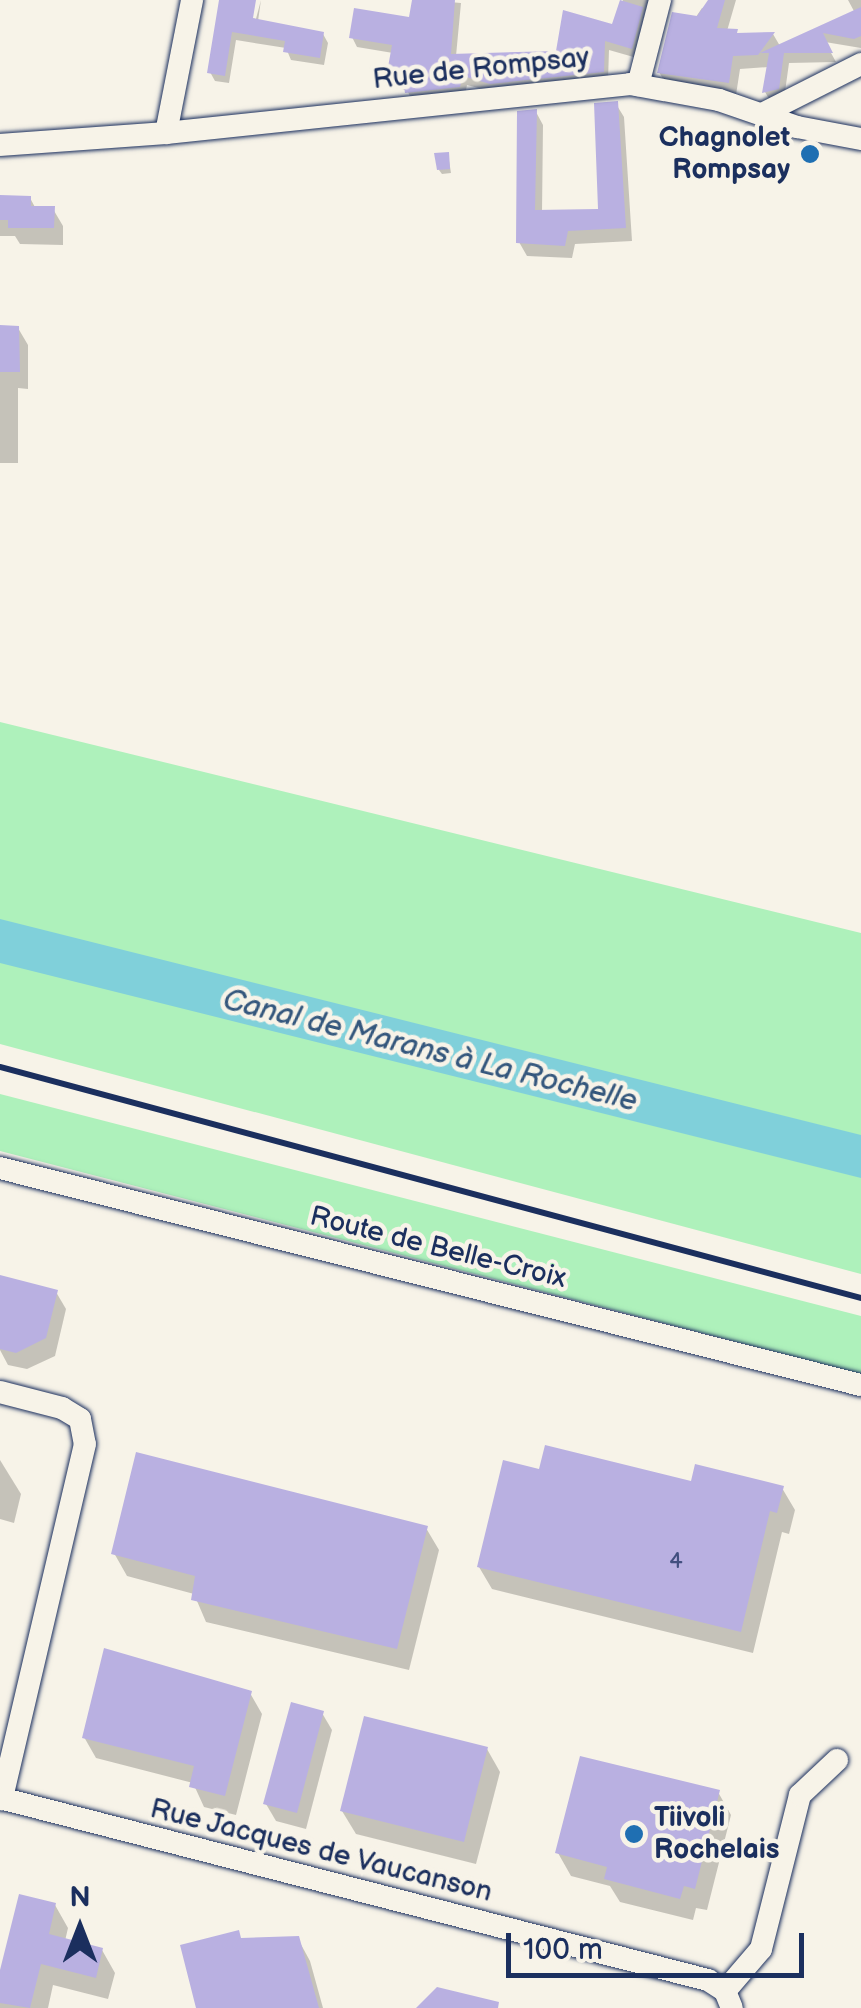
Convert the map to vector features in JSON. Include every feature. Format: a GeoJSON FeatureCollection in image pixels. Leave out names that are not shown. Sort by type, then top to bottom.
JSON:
{"type":"FeatureCollection","features":[{"type":"Feature","properties":{"kind":"street"},"geometry":{"type":"LineString","coordinates":[[166,133],[192,0]]}},
{"type":"Feature","properties":{"kind":"street"},"geometry":{"type":"LineString","coordinates":[[638,84],[660,0]]}},
{"type":"Feature","properties":{"kind":"street"},"geometry":{"type":"LineString","coordinates":[[762,114],[861,64]]}},
{"type":"Feature","properties":{"kind":"street","name":"Rue de Rompsay"},"geometry":{"type":"LineString","coordinates":[[0,145],[166,133],[638,84],[719,100],[797,127],[861,139]]}},
{"type":"Feature","properties":{"kind":"street","name":"Rue de Rompsay"},"geometry":{"type":"LineString","coordinates":[[797,127],[827,148],[861,154]]}},
{"type":"Feature","properties":{"kind":"street","name":"Route de Belle-Croix"},"geometry":{"type":"LineString","coordinates":[[0,1168],[861,1385]]}},
{"type":"Feature","properties":{"kind":"street"},"geometry":{"type":"LineString","coordinates":[[0,1392],[62,1408],[80,1419],[85,1444],[1,1799]]}},
{"type":"Feature","properties":{"kind":"street"},"geometry":{"type":"LineString","coordinates":[[728,2000],[762,1949],[800,1795],[837,1760]]}},
{"type":"Feature","properties":{"kind":"street","name":"Rue Jacques de Vaucanson"},"geometry":{"type":"LineString","coordinates":[[1,1799],[708,1980],[728,2000]]}},
{"type":"Feature","properties":{"kind":"green space"},"geometry":{"type":"Polygon","coordinates":[[[0,722],[861,933],[861,1274],[0,1044],[0,722]]]}},
{"type":"Feature","properties":{"kind":"green space"},"geometry":{"type":"Polygon","coordinates":[[[0,1094],[861,1316],[861,1374],[0,1151],[0,1094]]]}},
{"type":"Feature","properties":{"kind":"water","name":"Canal de Marans à La Rochelle"},"geometry":{"type":"Polygon","coordinates":[[[0,919],[861,1135],[861,1178],[0,963],[0,919]]]}},
{"type":"Feature","properties":{"kind":"building"},"geometry":{"type":"Polygon","coordinates":[[[219,0],[256,0],[253,18],[324,32],[320,58],[283,52],[285,41],[232,32],[225,76],[207,73],[219,0]]]}},
{"type":"Feature","properties":{"kind":"building"},"geometry":{"type":"Polygon","coordinates":[[[412,0],[455,0],[451,54],[556,51],[563,10],[612,24],[620,0],[643,7],[632,49],[605,41],[604,72],[490,84],[463,76],[460,87],[405,93],[403,81],[386,78],[392,45],[349,38],[354,8],[409,17],[412,0]]]}},
{"type":"Feature","properties":{"kind":"building"},"geometry":{"type":"Polygon","coordinates":[[[708,0],[725,0],[717,28],[738,29],[737,33],[775,32],[758,55],[733,56],[729,83],[657,73],[672,12],[697,16],[708,0]]]}},
{"type":"Feature","properties":{"kind":"building"},"geometry":{"type":"Polygon","coordinates":[[[861,7],[861,36],[854,39],[823,33],[833,53],[784,53],[779,89],[762,93],[769,53],[760,53],[861,7]]]}},
{"type":"Feature","properties":{"kind":"building"},"geometry":{"type":"Polygon","coordinates":[[[618,101],[626,228],[568,231],[565,246],[516,243],[517,111],[537,109],[535,210],[598,209],[594,103],[618,101]]]}},
{"type":"Feature","properties":{"kind":"building"},"geometry":{"type":"Polygon","coordinates":[[[449,152],[450,169],[437,170],[434,153],[449,152]]]}},
{"type":"Feature","properties":{"kind":"building"},"geometry":{"type":"Polygon","coordinates":[[[0,195],[31,196],[31,206],[55,206],[54,228],[8,228],[8,220],[0,220],[0,195]]]}},
{"type":"Feature","properties":{"kind":"building"},"geometry":{"type":"Polygon","coordinates":[[[0,325],[19,326],[20,372],[0,372],[0,325]]]}},
{"type":"Feature","properties":{"kind":"building"},"geometry":{"type":"Polygon","coordinates":[[[0,1275],[58,1290],[46,1338],[16,1353],[0,1349],[0,1275]]]}},
{"type":"Feature","properties":{"kind":"building"},"geometry":{"type":"Polygon","coordinates":[[[545,1445],[691,1481],[695,1464],[784,1486],[777,1513],[770,1511],[741,1632],[477,1567],[503,1460],[539,1469],[545,1445]]]}},
{"type":"Feature","properties":{"kind":"building"},"geometry":{"type":"Polygon","coordinates":[[[136,1452],[428,1526],[397,1649],[191,1600],[195,1576],[111,1554],[136,1452]]]}},
{"type":"Feature","properties":{"kind":"building"},"geometry":{"type":"Polygon","coordinates":[[[104,1648],[252,1691],[225,1796],[189,1787],[194,1766],[82,1738],[104,1648]]]}},
{"type":"Feature","properties":{"kind":"building"},"geometry":{"type":"Polygon","coordinates":[[[291,1702],[324,1711],[297,1813],[263,1804],[291,1702]]]}},
{"type":"Feature","properties":{"kind":"building"},"geometry":{"type":"Polygon","coordinates":[[[364,1716],[488,1747],[464,1842],[340,1811],[364,1716]]]}},
{"type":"Feature","properties":{"kind":"building"},"geometry":{"type":"Polygon","coordinates":[[[580,1756],[720,1790],[695,1889],[684,1886],[680,1899],[604,1879],[607,1867],[555,1853],[580,1756]]]}},
{"type":"Feature","properties":{"kind":"building"},"geometry":{"type":"Polygon","coordinates":[[[19,1894],[56,1903],[49,1934],[103,1948],[96,1978],[41,1964],[30,2008],[0,2003],[0,1970],[19,1894]]]}},
{"type":"Feature","properties":{"kind":"building"},"geometry":{"type":"Polygon","coordinates":[[[239,1930],[241,1938],[299,1936],[319,2008],[196,2008],[180,1945],[239,1930]]]}},
{"type":"Feature","properties":{"kind":"building"},"geometry":{"type":"Polygon","coordinates":[[[437,1987],[499,2002],[498,2008],[416,2008],[437,1987]]]}},
{"type":"Feature","properties":{"kind":"railway"},"geometry":{"type":"LineString","coordinates":[[0,1067],[861,1298]]}},
{"type":"Feature","properties":{"kind":"place","name":"Chagnolet Rompsay"},"geometry":{"type":"Point","coordinates":[810,154]}},
{"type":"Feature","properties":{"kind":"place","name":"Tiivoli Rochelais"},"geometry":{"type":"Point","coordinates":[634,1834]}}]}
